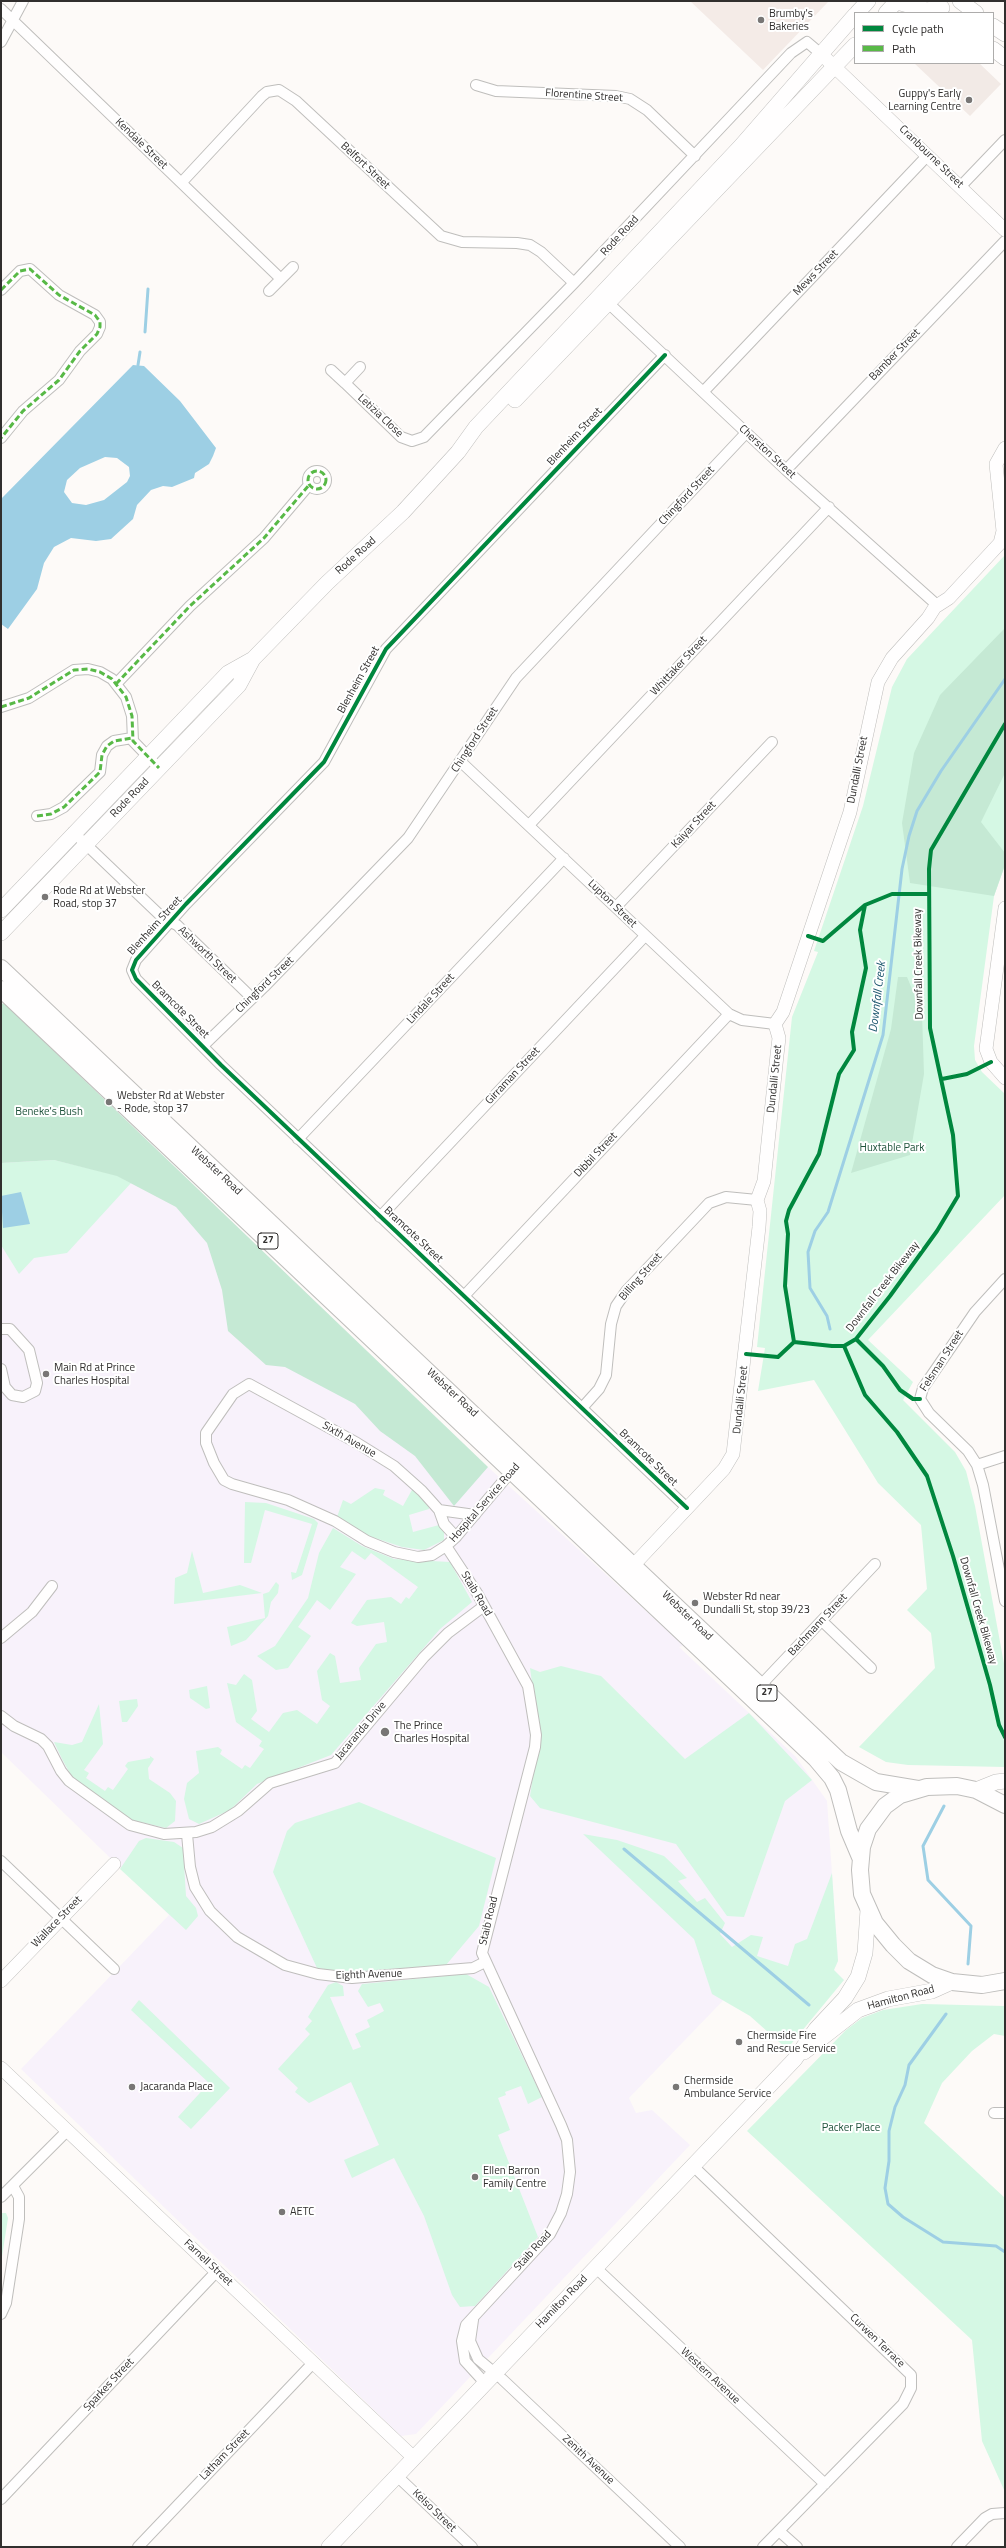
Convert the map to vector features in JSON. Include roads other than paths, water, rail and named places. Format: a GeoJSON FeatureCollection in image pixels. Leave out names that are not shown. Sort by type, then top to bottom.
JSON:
{"type":"FeatureCollection","features":[{"type":"Feature","properties":{"kind":"main road","name":"Rode Road"},"geometry":{"type":"LineString","coordinates":[[858,12],[868,1]]}},
{"type":"Feature","properties":{"kind":"main road"},"geometry":{"type":"LineString","coordinates":[[887,12],[897,1],[926,10],[941,7]]}},
{"type":"Feature","properties":{"kind":"main road"},"geometry":{"type":"LineString","coordinates":[[960,1],[975,12]]}},
{"type":"Feature","properties":{"kind":"main road","name":"Rode Road"},"geometry":{"type":"LineString","coordinates":[[604,299],[742,146],[820,53],[854,16]]}},
{"type":"Feature","properties":{"kind":"main road"},"geometry":{"type":"LineString","coordinates":[[994,27],[1005,34]]}},
{"type":"Feature","properties":{"kind":"main road","name":"Rode Road"},"geometry":{"type":"LineString","coordinates":[[1,933],[238,686],[253,659],[327,583],[403,512],[458,452],[476,427],[835,67],[854,46]]}},
{"type":"Feature","properties":{"kind":"main road"},"geometry":{"type":"LineString","coordinates":[[994,50],[1005,58]]}},
{"type":"Feature","properties":{"kind":"main road","name":"Rode Road"},"geometry":{"type":"LineString","coordinates":[[1,910],[73,832],[228,673],[253,659]]}},
{"type":"Feature","properties":{"kind":"main road","name":"Webster Road"},"geometry":{"type":"LineString","coordinates":[[1,968],[522,1460],[628,1571],[824,1768],[838,1790],[849,1830],[860,1857]]}},
{"type":"Feature","properties":{"kind":"main road","name":"Webster Road"},"geometry":{"type":"LineString","coordinates":[[1,989],[511,1473],[628,1571],[760,1686],[848,1768],[876,1782],[918,1789]]}},
{"type":"Feature","properties":{"kind":"main road"},"geometry":{"type":"LineString","coordinates":[[976,1790],[996,1782],[1005,1781]]}},
{"type":"Feature","properties":{"kind":"main road","name":"27"},"geometry":{"type":"LineString","coordinates":[[918,1789],[946,1786],[976,1790],[1005,1805]]}},
{"type":"Feature","properties":{"kind":"main road"},"geometry":{"type":"LineString","coordinates":[[860,1857],[864,1838],[879,1812],[892,1800],[918,1789]]}},
{"type":"Feature","properties":{"kind":"main road","name":"27"},"geometry":{"type":"LineString","coordinates":[[860,1857],[862,1894],[868,1910],[883,1934],[901,1954],[922,1969],[952,1982],[982,1985],[1005,1981]]}},
{"type":"Feature","properties":{"kind":"main road","name":"Hamilton Road"},"geometry":{"type":"LineString","coordinates":[[795,2059],[816,2029],[845,1998],[858,1977],[865,1953],[868,1910]]}},
{"type":"Feature","properties":{"kind":"main road","name":"Hamilton Road"},"geometry":{"type":"LineString","coordinates":[[329,2547],[795,2059],[858,2010],[888,1999],[932,1991],[952,1982]]}},
{"type":"Feature","properties":{"kind":"street"},"geometry":{"type":"LineString","coordinates":[[1,42],[23,1]]}},
{"type":"Feature","properties":{"kind":"street","name":"Kendale Street"},"geometry":{"type":"LineString","coordinates":[[1,9],[281,279]]}},
{"type":"Feature","properties":{"kind":"street","name":"Rode Road"},"geometry":{"type":"LineString","coordinates":[[418,440],[427,435],[574,283],[796,49],[809,42],[820,53]]}},
{"type":"Feature","properties":{"kind":"street","name":"Cranbourne Street"},"geometry":{"type":"LineString","coordinates":[[820,53],[961,186],[1005,230]]}},
{"type":"Feature","properties":{"kind":"street","name":"Florentine Street"},"geometry":{"type":"LineString","coordinates":[[476,85],[496,91],[616,96],[630,99],[647,110],[695,156]]}},
{"type":"Feature","properties":{"kind":"street","name":"Belfort Street"},"geometry":{"type":"LineString","coordinates":[[182,182],[262,96],[271,91],[279,90],[296,100],[441,236],[462,242],[517,243],[530,245],[541,252],[574,283]]}},
{"type":"Feature","properties":{"kind":"street"},"geometry":{"type":"LineString","coordinates":[[961,186],[1005,140]]}},
{"type":"Feature","properties":{"kind":"street","name":"Mews Street"},"geometry":{"type":"LineString","coordinates":[[704,391],[928,155]]}},
{"type":"Feature","properties":{"kind":"street","name":"Bamber Street"},"geometry":{"type":"LineString","coordinates":[[786,470],[1005,241]]}},
{"type":"Feature","properties":{"kind":"street"},"geometry":{"type":"LineString","coordinates":[[269,291],[293,267]]}},
{"type":"Feature","properties":{"kind":"street"},"geometry":{"type":"LineString","coordinates":[[1,290],[20,271],[30,269],[59,296],[95,315],[100,322],[100,327],[97,334],[80,351],[59,380],[22,412],[1,438]]}},
{"type":"Feature","properties":{"kind":"street","name":"Cherston Street"},"geometry":{"type":"LineString","coordinates":[[604,299],[704,391],[786,470],[937,605]]}},
{"type":"Feature","properties":{"kind":"street","name":"Blenheim Street"},"geometry":{"type":"LineString","coordinates":[[132,970],[136,960],[171,922],[324,762],[386,649],[665,355]]}},
{"type":"Feature","properties":{"kind":"street"},"geometry":{"type":"LineString","coordinates":[[345,383],[360,367]]}},
{"type":"Feature","properties":{"kind":"street","name":"Letizia Close"},"geometry":{"type":"LineString","coordinates":[[331,370],[398,434],[408,440],[418,440]]}},
{"type":"Feature","properties":{"kind":"street","name":"Chingford Street"},"geometry":{"type":"LineString","coordinates":[[203,1046],[252,998],[404,842],[516,678],[746,433]]}},
{"type":"Feature","properties":{"kind":"street"},"geometry":{"type":"LineString","coordinates":[[1004,530],[996,464],[1005,448]]}},
{"type":"Feature","properties":{"kind":"street"},"geometry":{"type":"LineString","coordinates":[[116,684],[190,606],[264,538],[310,485]]}},
{"type":"Feature","properties":{"kind":"street","name":"Whittaker Street"},"geometry":{"type":"LineString","coordinates":[[529,825],[829,507]]}},
{"type":"Feature","properties":{"kind":"street","name":"Dundalli Street"},"geometry":{"type":"LineString","coordinates":[[628,1571],[724,1469],[736,1445],[759,1226],[760,1211],[757,1200],[764,1181],[779,1040],[775,1024],[783,1012],[853,799],[878,682],[892,658],[926,620],[937,605],[949,598],[998,546],[1002,539],[1004,530]]}},
{"type":"Feature","properties":{"kind":"street"},"geometry":{"type":"LineString","coordinates":[[1,707],[29,698],[74,670],[94,670],[106,675],[116,684],[129,703],[132,716],[132,738],[146,757],[159,768]]}},
{"type":"Feature","properties":{"kind":"street"},"geometry":{"type":"LineString","coordinates":[[37,816],[51,814],[64,807],[100,772],[102,755],[107,746],[114,741],[132,738]]}},
{"type":"Feature","properties":{"kind":"street","name":"Kaiyar Street"},"geometry":{"type":"LineString","coordinates":[[616,907],[772,742]]}},
{"type":"Feature","properties":{"kind":"street","name":"Lupton Street"},"geometry":{"type":"LineString","coordinates":[[460,761],[729,1014],[742,1020],[775,1024]]}},
{"type":"Feature","properties":{"kind":"street","name":"Ashworth Street"},"geometry":{"type":"LineString","coordinates":[[73,832],[164,919],[177,925],[252,998]]}},
{"type":"Feature","properties":{"kind":"street","name":"Lindale Street"},"geometry":{"type":"LineString","coordinates":[[298,1139],[564,858]]}},
{"type":"Feature","properties":{"kind":"street"},"geometry":{"type":"LineString","coordinates":[[1005,908],[986,1049],[991,1062],[1005,1078]]}},
{"type":"Feature","properties":{"kind":"street","name":"Girraman Street"},"geometry":{"type":"LineString","coordinates":[[380,1217],[645,936]]}},
{"type":"Feature","properties":{"kind":"street","name":"Bramcote Street"},"geometry":{"type":"LineString","coordinates":[[132,970],[136,980],[298,1139],[687,1508]]}},
{"type":"Feature","properties":{"kind":"street","name":"Dibbil Street"},"geometry":{"type":"LineString","coordinates":[[464,1296],[729,1014]]}},
{"type":"Feature","properties":{"kind":"street","name":"Billing Street"},"geometry":{"type":"LineString","coordinates":[[582,1408],[599,1388],[606,1375],[612,1324],[616,1306],[627,1290],[709,1203],[726,1197],[757,1200]]}},
{"type":"Feature","properties":{"kind":"street","name":"Felsman Street"},"geometry":{"type":"LineString","coordinates":[[1005,1279],[975,1312],[920,1394],[921,1403],[924,1408],[962,1444],[977,1465],[1001,1558],[1005,1601]]}},
{"type":"Feature","properties":{"kind":"street"},"geometry":{"type":"LineString","coordinates":[[1,1329],[9,1328],[29,1350],[37,1383],[35,1391],[23,1397],[12,1396],[5,1386],[1,1369]]}},
{"type":"Feature","properties":{"kind":"street","name":"Hospital Service Road"},"geometry":{"type":"LineString","coordinates":[[249,1384],[233,1394],[206,1433],[206,1442],[214,1463],[224,1480],[232,1484],[294,1503],[335,1521],[367,1542],[394,1552],[418,1557],[432,1555],[446,1546],[456,1537],[522,1460]]}},
{"type":"Feature","properties":{"kind":"street","name":"Sixth Avenue"},"geometry":{"type":"LineString","coordinates":[[249,1384],[357,1443],[394,1466],[422,1491],[439,1510],[444,1524],[456,1537]]}},
{"type":"Feature","properties":{"kind":"street"},"geometry":{"type":"LineString","coordinates":[[977,1465],[1005,1456]]}},
{"type":"Feature","properties":{"kind":"street"},"geometry":{"type":"LineString","coordinates":[[439,1510],[475,1515]]}},
{"type":"Feature","properties":{"kind":"street","name":"Staib Road"},"geometry":{"type":"LineString","coordinates":[[446,1546],[484,1606],[525,1679],[536,1736],[488,1922],[482,1953],[561,2125],[566,2140],[570,2172],[567,2194],[556,2224],[544,2241],[482,2307],[473,2320],[466,2325],[462,2349],[468,2366],[485,2384]]}},
{"type":"Feature","properties":{"kind":"street","name":"Bachmann Street"},"geometry":{"type":"LineString","coordinates":[[760,1686],[875,1564]]}},
{"type":"Feature","properties":{"kind":"street"},"geometry":{"type":"LineString","coordinates":[[1,1638],[32,1612],[52,1586]]}},
{"type":"Feature","properties":{"kind":"street","name":"Jacaranda Drive"},"geometry":{"type":"LineString","coordinates":[[1,1716],[14,1726],[41,1739],[48,1746],[61,1771],[69,1781],[130,1825],[164,1834],[187,1834],[212,1827],[224,1821],[238,1812],[270,1784],[335,1763],[424,1657],[448,1633],[484,1606]]}},
{"type":"Feature","properties":{"kind":"street"},"geometry":{"type":"LineString","coordinates":[[822,1621],[871,1668]]}},
{"type":"Feature","properties":{"kind":"street","name":"Eighth Avenue"},"geometry":{"type":"LineString","coordinates":[[187,1834],[190,1867],[196,1887],[210,1912],[237,1937],[285,1965],[318,1974],[352,1978],[473,1968],[485,1962]]}},
{"type":"Feature","properties":{"kind":"street"},"geometry":{"type":"LineString","coordinates":[[1,1861],[114,1969]]}},
{"type":"Feature","properties":{"kind":"street","name":"Wallace Street"},"geometry":{"type":"LineString","coordinates":[[1,1981],[114,1864]]}},
{"type":"Feature","properties":{"kind":"street","name":"Farnell Street"},"geometry":{"type":"LineString","coordinates":[[1,2068],[414,2458]]}},
{"type":"Feature","properties":{"kind":"street"},"geometry":{"type":"LineString","coordinates":[[994,2113],[1005,2113]]}},
{"type":"Feature","properties":{"kind":"street"},"geometry":{"type":"LineString","coordinates":[[1,2197],[67,2131]]}},
{"type":"Feature","properties":{"kind":"street","name":"Curwen Terrace"},"geometry":{"type":"LineString","coordinates":[[692,2166],[911,2375],[911,2388],[903,2404],[763,2547]]}},
{"type":"Feature","properties":{"kind":"street"},"geometry":{"type":"LineString","coordinates":[[1,2314],[6,2303],[19,2219],[19,2197],[13,2186]]}},
{"type":"Feature","properties":{"kind":"street","name":"Western Avenue"},"geometry":{"type":"LineString","coordinates":[[596,2267],[825,2484]]}},
{"type":"Feature","properties":{"kind":"street","name":"Sparkes Street"},"geometry":{"type":"LineString","coordinates":[[1,2499],[217,2272]]}},
{"type":"Feature","properties":{"kind":"street","name":"Staib Road"},"geometry":{"type":"LineString","coordinates":[[473,2320],[470,2341],[472,2348],[478,2359],[495,2372]]}},
{"type":"Feature","properties":{"kind":"street","name":"Latham Street"},"geometry":{"type":"LineString","coordinates":[[138,2547],[313,2363]]}},
{"type":"Feature","properties":{"kind":"street","name":"Zenith Avenue"},"geometry":{"type":"LineString","coordinates":[[495,2372],[680,2547]]}},
{"type":"Feature","properties":{"kind":"street","name":"Kelso Street"},"geometry":{"type":"LineString","coordinates":[[397,2476],[472,2547]]}},
{"type":"Feature","properties":{"kind":"street"},"geometry":{"type":"LineString","coordinates":[[957,2547],[985,2518],[992,2514],[1005,2514]]}},
{"type":"Feature","properties":{"kind":"street"},"geometry":{"type":"LineString","coordinates":[[779,2531],[797,2547]]}},
{"type":"Feature","properties":{"kind":"water"},"geometry":{"type":"Polygon","coordinates":[[[133,365],[144,366],[180,401],[216,448],[209,464],[195,473],[194,478],[172,487],[163,486],[151,490],[137,505],[133,519],[111,539],[96,541],[71,538],[54,547],[44,563],[37,589],[8,629],[1,624],[1,499],[133,365]],[[105,457],[80,468],[67,480],[64,492],[72,503],[86,505],[104,500],[127,482],[130,476],[129,467],[117,458],[105,457]]]}},
{"type":"Feature","properties":{"kind":"water"},"geometry":{"type":"Polygon","coordinates":[[[21,1192],[30,1224],[3,1228],[1,1196],[21,1192]]]}},
{"type":"Feature","properties":{"kind":"waterway"},"geometry":{"type":"LineString","coordinates":[[145,332],[148,289]]}},
{"type":"Feature","properties":{"kind":"waterway"},"geometry":{"type":"LineString","coordinates":[[138,365],[140,352]]}},
{"type":"Feature","properties":{"kind":"waterway","name":"Downfall Creek"},"geometry":{"type":"LineString","coordinates":[[830,1329],[827,1316],[810,1288],[808,1252],[815,1231],[828,1212],[883,1035],[902,869],[909,836],[917,811],[941,771],[1005,679]]}},
{"type":"Feature","properties":{"kind":"waterway","name":"Downfall Creek"},"geometry":{"type":"LineString","coordinates":[[944,1806],[923,1846],[928,1880],[971,1926],[968,1964]]}},
{"type":"Feature","properties":{"kind":"waterway"},"geometry":{"type":"LineString","coordinates":[[624,1849],[809,2005]]}},
{"type":"Feature","properties":{"kind":"waterway","name":"Downfall Creek"},"geometry":{"type":"LineString","coordinates":[[946,2014],[909,2065],[905,2085],[895,2107],[889,2131],[889,2161],[885,2188],[888,2204],[903,2217],[943,2242],[996,2246],[1005,2252]]}},
{"type":"Feature","properties":{"kind":"place","name":"Brumby's Bakeries"},"geometry":{"type":"Point","coordinates":[761,20]}},
{"type":"Feature","properties":{"kind":"place","name":"Guppy's Early Learning Centre"},"geometry":{"type":"Point","coordinates":[969,100]}},
{"type":"Feature","properties":{"kind":"place","name":"Rode Rd at Webster Road, stop 37"},"geometry":{"type":"Point","coordinates":[45,897]}},
{"type":"Feature","properties":{"kind":"place","name":"Webster Rd at Webster - Rode, stop 37"},"geometry":{"type":"Point","coordinates":[109,1102]}},
{"type":"Feature","properties":{"kind":"place","name":"Main Rd at Prince Charles Hospital"},"geometry":{"type":"Point","coordinates":[46,1374]}},
{"type":"Feature","properties":{"kind":"place","name":"Webster Rd near Dundalli St, stop 39/23"},"geometry":{"type":"Point","coordinates":[695,1603]}},
{"type":"Feature","properties":{"kind":"place","name":"The Prince Charles Hospital"},"geometry":{"type":"Point","coordinates":[385,1732]}},
{"type":"Feature","properties":{"kind":"place","name":"Chermside Fire and Rescue Service"},"geometry":{"type":"Point","coordinates":[739,2042]}},
{"type":"Feature","properties":{"kind":"place","name":"Jacaranda Place"},"geometry":{"type":"Point","coordinates":[132,2087]}},
{"type":"Feature","properties":{"kind":"place","name":"Chermside Ambulance Service"},"geometry":{"type":"Point","coordinates":[676,2087]}},
{"type":"Feature","properties":{"kind":"place","name":"Ellen Barron Family Centre"},"geometry":{"type":"Point","coordinates":[475,2177]}},
{"type":"Feature","properties":{"kind":"place","name":"AETC"},"geometry":{"type":"Point","coordinates":[282,2212]}},
{"type":"Feature","properties":{"kind":"park label","name":"Beneke's Bush"},"geometry":{"type":"Point","coordinates":[49,1112]}},
{"type":"Feature","properties":{"kind":"park label","name":"Huxtable Park"},"geometry":{"type":"Point","coordinates":[892,1148]}},
{"type":"Feature","properties":{"kind":"park label","name":"Packer Place"},"geometry":{"type":"Point","coordinates":[851,2128]}}]}
